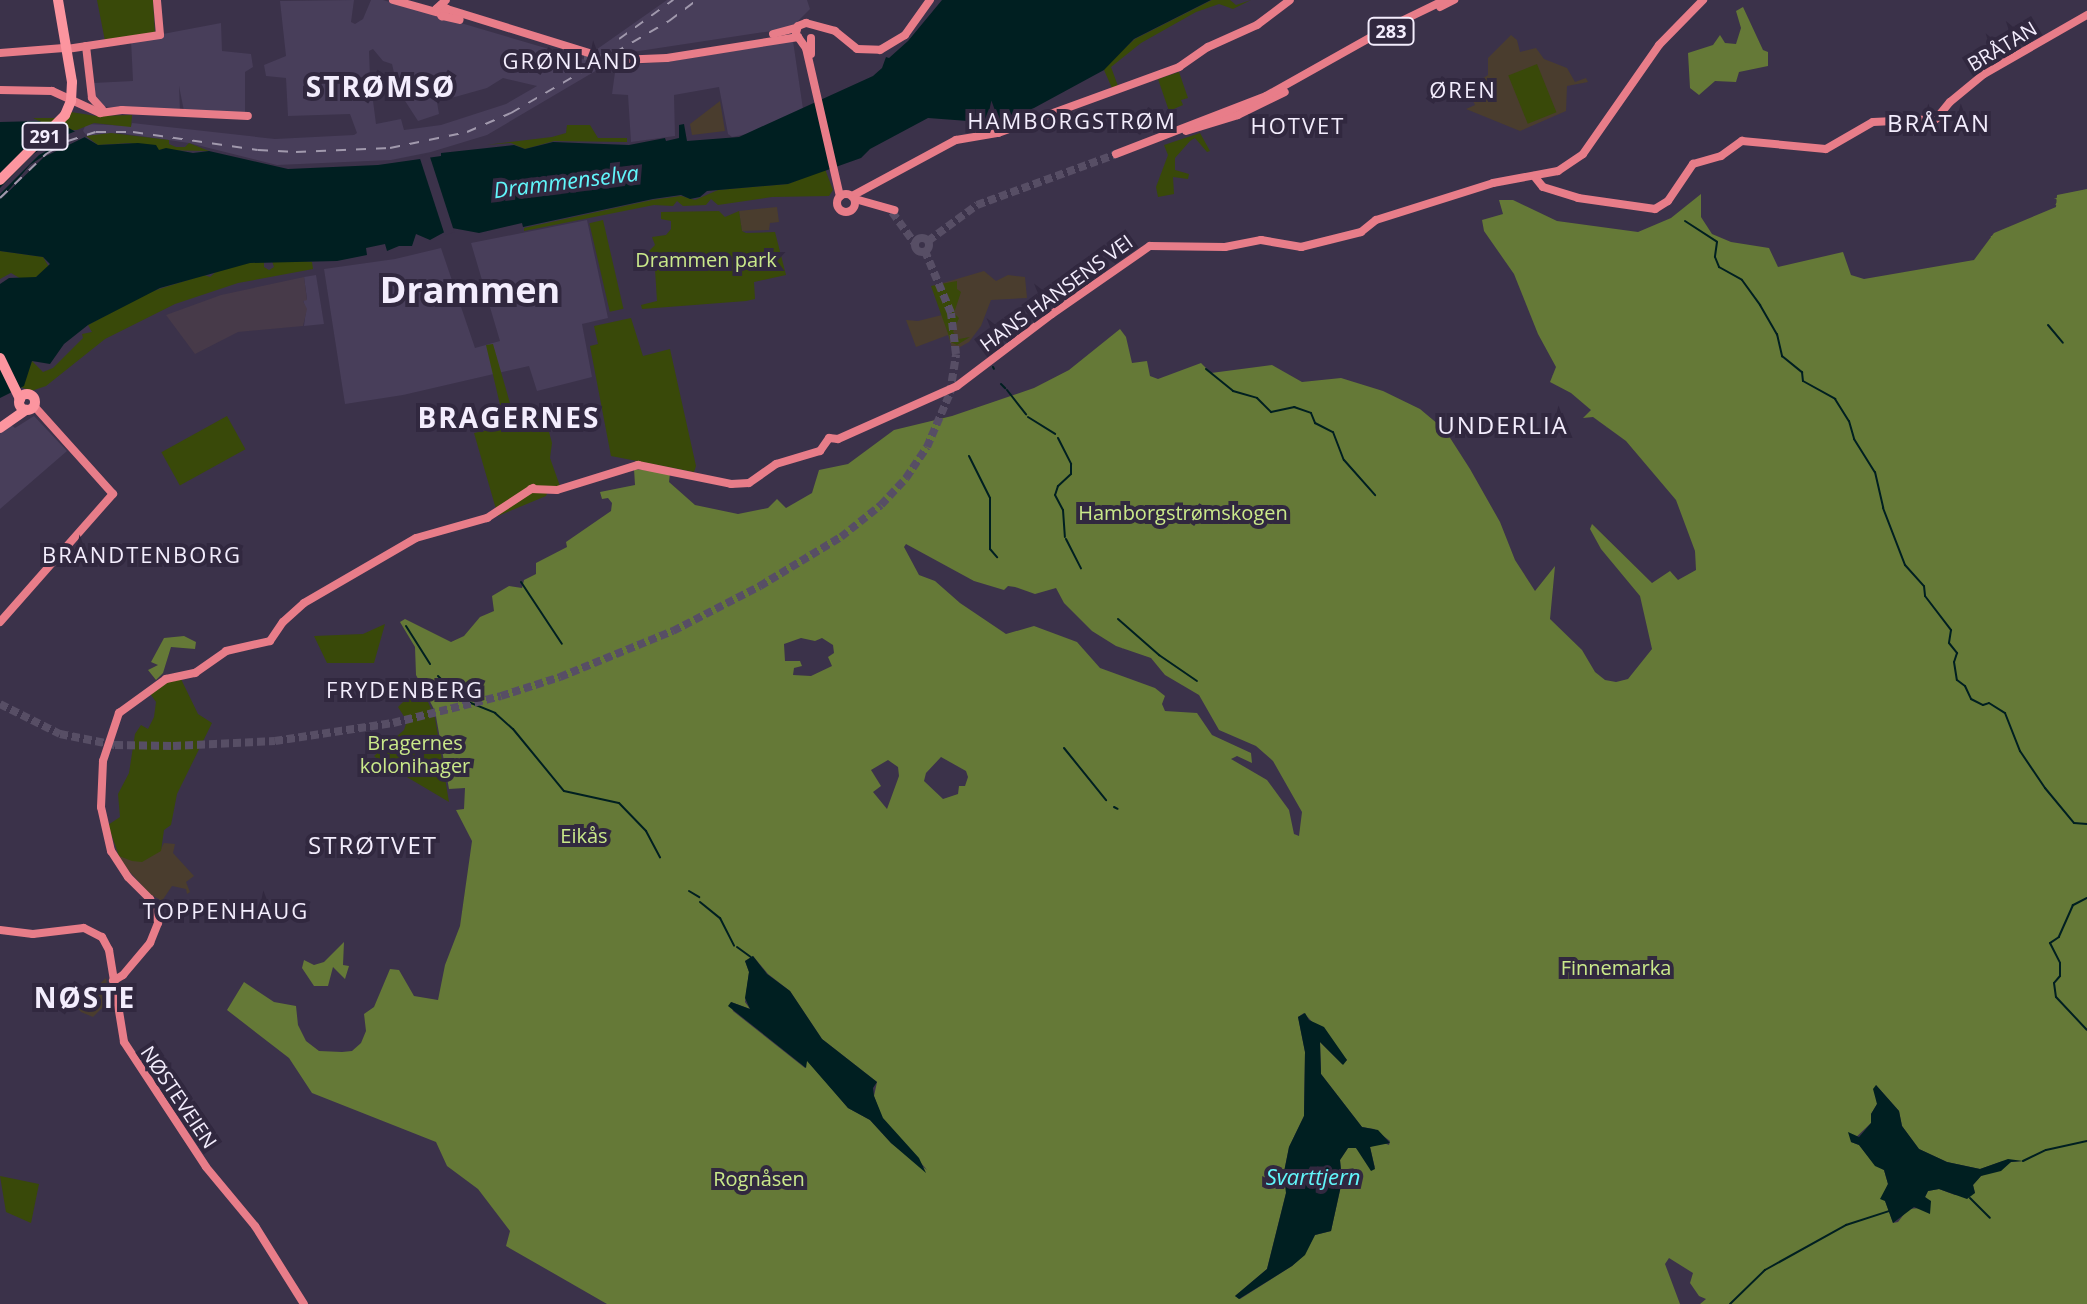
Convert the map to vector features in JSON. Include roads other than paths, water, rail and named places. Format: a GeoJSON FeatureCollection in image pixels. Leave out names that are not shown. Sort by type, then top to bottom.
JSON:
{"type":"FeatureCollection","features":[{"type":"Feature","properties":{"kind":"highway","name":"291"},"geometry":{"type":"LineString","coordinates":[[0,180],[63,118],[71,101],[72,82],[57,0]]}},
{"type":"Feature","properties":{"kind":"highway"},"geometry":{"type":"LineString","coordinates":[[0,358],[23,398]]}},
{"type":"Feature","properties":{"kind":"highway"},"geometry":{"type":"LineString","coordinates":[[0,420],[23,398]]}},
{"type":"Feature","properties":{"kind":"highway"},"geometry":{"type":"LineString","coordinates":[[0,428],[23,398]]}},
{"type":"Feature","properties":{"kind":"main road"},"geometry":{"type":"LineString","coordinates":[[0,53],[86,48],[160,35],[157,0]]}},
{"type":"Feature","properties":{"kind":"main road"},"geometry":{"type":"LineString","coordinates":[[393,0],[443,7]]}},
{"type":"Feature","properties":{"kind":"main road"},"geometry":{"type":"LineString","coordinates":[[410,0],[443,7],[586,55]]}},
{"type":"Feature","properties":{"kind":"main road"},"geometry":{"type":"LineString","coordinates":[[620,58],[805,34],[827,28],[857,49],[882,49],[905,35],[930,0]]}},
{"type":"Feature","properties":{"kind":"main road"},"geometry":{"type":"LineString","coordinates":[[850,198],[956,140],[1002,132],[1179,67],[1218,42],[1257,25],[1290,0]]}},
{"type":"Feature","properties":{"kind":"main road","name":"283"},"geometry":{"type":"LineString","coordinates":[[1170,135],[1273,93],[1387,28],[1445,0]]}},
{"type":"Feature","properties":{"kind":"main road","name":"283"},"geometry":{"type":"LineString","coordinates":[[1116,154],[1258,107],[1391,31],[1454,0]]}},
{"type":"Feature","properties":{"kind":"main road","name":"HANS HANSENS VEI"},"geometry":{"type":"LineString","coordinates":[[112,978],[124,973],[153,939],[158,919],[150,899],[121,868],[107,837],[100,779],[116,717],[166,679],[195,673],[226,651],[270,641],[283,622],[304,603],[416,538],[492,516],[537,488],[557,490],[638,465],[741,485],[776,464],[820,451],[829,438],[838,439],[957,386],[1150,246],[1225,247],[1261,240],[1301,247],[1361,232],[1373,221],[1484,185],[1558,171],[1583,154],[1659,45],[1703,0]]}},
{"type":"Feature","properties":{"kind":"main road","name":"BRÅTAN"},"geometry":{"type":"LineString","coordinates":[[1534,176],[1549,189],[1651,210],[1665,204],[1696,162],[1721,156],[1748,141],[1826,149],[1870,122],[1932,120],[1984,74],[2087,15]]}},
{"type":"Feature","properties":{"kind":"main road"},"geometry":{"type":"LineString","coordinates":[[805,34],[835,170],[850,198]]}},
{"type":"Feature","properties":{"kind":"main road"},"geometry":{"type":"LineString","coordinates":[[86,48],[88,102]]}},
{"type":"Feature","properties":{"kind":"main road"},"geometry":{"type":"LineString","coordinates":[[0,90],[48,90],[106,111],[248,116]]}},
{"type":"Feature","properties":{"kind":"main road"},"geometry":{"type":"LineString","coordinates":[[850,198],[881,203],[893,211]]}},
{"type":"Feature","properties":{"kind":"main road"},"geometry":{"type":"LineString","coordinates":[[0,622],[111,496],[23,398]]}},
{"type":"Feature","properties":{"kind":"main road","name":"NØSTEVEIEN"},"geometry":{"type":"LineString","coordinates":[[0,930],[33,934],[78,928],[93,930],[106,942],[119,1028],[125,1045],[201,1159],[255,1226],[304,1304]]}},
{"type":"Feature","properties":{"kind":"water","name":"Drammenselva"},"geometry":{"type":"Polygon","coordinates":[[[942,0],[1211,0],[1134,39],[1104,70],[1034,108],[995,123],[928,118],[870,149],[861,158],[788,184],[707,191],[700,197],[690,199],[681,195],[653,199],[523,227],[522,223],[479,233],[452,228],[430,240],[416,234],[412,246],[399,246],[387,251],[385,244],[366,248],[367,255],[337,261],[250,263],[160,288],[88,325],[64,344],[50,364],[32,361],[24,386],[0,398],[0,284],[9,278],[36,277],[50,264],[43,257],[0,251],[0,122],[40,121],[44,125],[42,134],[46,135],[69,128],[98,145],[138,143],[156,145],[159,150],[209,151],[288,169],[378,165],[441,156],[441,153],[514,145],[525,149],[553,142],[629,145],[665,138],[666,141],[679,138],[679,125],[684,124],[687,141],[739,137],[873,76],[882,68],[886,57],[889,58],[908,41],[942,0]]]}},
{"type":"Feature","properties":{"kind":"water"},"geometry":{"type":"Polygon","coordinates":[[[753,956],[767,974],[790,991],[822,1039],[877,1082],[873,1088],[874,1096],[883,1118],[919,1158],[926,1173],[870,1120],[848,1108],[807,1061],[806,1068],[728,1006],[731,1002],[750,1009],[745,998],[749,972],[745,961],[753,956]]]}},
{"type":"Feature","properties":{"kind":"water","name":"Svarttjern"},"geometry":{"type":"Polygon","coordinates":[[[1305,1013],[1309,1020],[1324,1027],[1347,1060],[1343,1065],[1320,1042],[1321,1074],[1362,1127],[1378,1130],[1390,1143],[1370,1147],[1375,1169],[1371,1171],[1356,1148],[1348,1148],[1340,1160],[1342,1181],[1331,1231],[1315,1235],[1305,1255],[1292,1266],[1239,1299],[1235,1296],[1267,1269],[1286,1193],[1284,1172],[1289,1147],[1304,1116],[1305,1052],[1298,1017],[1305,1013]]]}},
{"type":"Feature","properties":{"kind":"water"},"geometry":{"type":"Polygon","coordinates":[[[1876,1085],[1899,1111],[1902,1126],[1919,1149],[1947,1162],[1980,1169],[2008,1159],[2023,1161],[2011,1162],[2001,1171],[1981,1176],[1973,1185],[1975,1193],[1967,1199],[1939,1189],[1928,1191],[1925,1197],[1931,1201],[1930,1214],[1914,1207],[1893,1223],[1885,1201],[1880,1199],[1888,1184],[1884,1170],[1875,1166],[1859,1145],[1851,1142],[1848,1132],[1859,1137],[1871,1123],[1871,1114],[1877,1104],[1873,1089],[1876,1085]]]}},
{"type":"Feature","properties":{"kind":"waterway"},"geometry":{"type":"LineString","coordinates":[[1685,221],[1717,242],[1715,257],[1719,267],[1742,280],[1760,305],[1777,334],[1782,356],[1802,372],[1803,381],[1835,399],[1849,421],[1854,439],[1875,472],[1883,508],[1905,565],[1924,586],[1925,596],[1951,630],[1949,643],[1957,653],[1954,662],[1957,680],[1965,686],[1971,699],[1983,705],[1989,703],[2005,713],[2020,751],[2045,788],[2074,823],[2087,824]]}},
{"type":"Feature","properties":{"kind":"waterway"},"geometry":{"type":"LineString","coordinates":[[2048,325],[2063,343]]}},
{"type":"Feature","properties":{"kind":"waterway"},"geometry":{"type":"LineString","coordinates":[[1206,369],[1233,391],[1257,398],[1271,412],[1294,407],[1311,413],[1315,423],[1333,432],[1344,460],[1375,495]]}},
{"type":"Feature","properties":{"kind":"waterway"},"geometry":{"type":"LineString","coordinates":[[1001,384],[1005,388]]}},
{"type":"Feature","properties":{"kind":"waterway"},"geometry":{"type":"LineString","coordinates":[[1007,390],[1026,414]]}},
{"type":"Feature","properties":{"kind":"waterway"},"geometry":{"type":"LineString","coordinates":[[1028,417],[1055,434]]}},
{"type":"Feature","properties":{"kind":"waterway"},"geometry":{"type":"LineString","coordinates":[[1058,438],[1071,464],[1071,474],[1058,486],[1055,495],[1063,510],[1065,537]]}},
{"type":"Feature","properties":{"kind":"waterway"},"geometry":{"type":"LineString","coordinates":[[969,456],[990,498],[990,549],[997,557]]}},
{"type":"Feature","properties":{"kind":"waterway"},"geometry":{"type":"LineString","coordinates":[[1066,539],[1081,568]]}},
{"type":"Feature","properties":{"kind":"waterway"},"geometry":{"type":"LineString","coordinates":[[521,582],[562,644]]}},
{"type":"Feature","properties":{"kind":"waterway"},"geometry":{"type":"LineString","coordinates":[[1118,619],[1159,655],[1197,681]]}},
{"type":"Feature","properties":{"kind":"waterway"},"geometry":{"type":"LineString","coordinates":[[406,626],[430,664]]}},
{"type":"Feature","properties":{"kind":"waterway"},"geometry":{"type":"LineString","coordinates":[[438,676],[461,699],[495,713],[513,729],[564,791],[619,803],[646,831],[660,857]]}},
{"type":"Feature","properties":{"kind":"waterway"},"geometry":{"type":"LineString","coordinates":[[1064,748],[1106,800]]}},
{"type":"Feature","properties":{"kind":"waterway"},"geometry":{"type":"LineString","coordinates":[[1114,807],[1118,809]]}},
{"type":"Feature","properties":{"kind":"waterway"},"geometry":{"type":"LineString","coordinates":[[689,891],[699,897]]}},
{"type":"Feature","properties":{"kind":"waterway"},"geometry":{"type":"LineString","coordinates":[[2087,898],[2073,905],[2059,937],[2050,943],[2060,963],[2060,976],[2054,983],[2056,997],[2087,1030]]}},
{"type":"Feature","properties":{"kind":"waterway"},"geometry":{"type":"LineString","coordinates":[[700,902],[720,918],[734,946]]}},
{"type":"Feature","properties":{"kind":"waterway"},"geometry":{"type":"LineString","coordinates":[[737,947],[751,957]]}},
{"type":"Feature","properties":{"kind":"waterway"},"geometry":{"type":"LineString","coordinates":[[2023,1161],[2046,1150],[2087,1141]]}},
{"type":"Feature","properties":{"kind":"waterway"},"geometry":{"type":"LineString","coordinates":[[1970,1198],[1990,1218]]}},
{"type":"Feature","properties":{"kind":"waterway"},"geometry":{"type":"LineString","coordinates":[[1730,1304],[1765,1270],[1846,1225],[1889,1211]]}},
{"type":"Feature","properties":{"kind":"tunnel"},"geometry":{"type":"LineString","coordinates":[[584,56],[618,60]]}},
{"type":"Feature","properties":{"kind":"tunnel"},"geometry":{"type":"LineString","coordinates":[[928,241],[977,205],[1116,154]]}},
{"type":"Feature","properties":{"kind":"tunnel"},"geometry":{"type":"LineString","coordinates":[[892,212],[915,244]]}},
{"type":"Feature","properties":{"kind":"tunnel"},"geometry":{"type":"LineString","coordinates":[[922,238],[929,245],[922,252],[915,245],[922,238]]}},
{"type":"Feature","properties":{"kind":"tunnel"},"geometry":{"type":"LineString","coordinates":[[0,704],[60,734],[115,745],[173,746],[275,741],[393,723],[501,696],[560,677],[673,631],[760,586],[841,537],[881,505],[906,478],[927,447],[950,393],[956,354],[951,313],[925,251]]}},
{"type":"Feature","properties":{"kind":"railway"},"geometry":{"type":"LineString","coordinates":[[619,39],[673,0]]}},
{"type":"Feature","properties":{"kind":"railway"},"geometry":{"type":"LineString","coordinates":[[0,198],[46,154],[68,141],[96,132],[133,132],[258,150],[296,152],[390,148],[467,132],[511,113],[669,21],[697,0]]}},
{"type":"Feature","properties":{"kind":"district","name":"GRØNLAND"},"geometry":{"type":"Point","coordinates":[571,61]}},
{"type":"Feature","properties":{"kind":"district","name":"STRØMSØ"},"geometry":{"type":"Point","coordinates":[381,86]}},
{"type":"Feature","properties":{"kind":"district","name":"ØREN"},"geometry":{"type":"Point","coordinates":[1463,90]}},
{"type":"Feature","properties":{"kind":"district","name":"HAMBORGSTRØM"},"geometry":{"type":"Point","coordinates":[1072,121]}},
{"type":"Feature","properties":{"kind":"district","name":"BRÅTAN"},"geometry":{"type":"Point","coordinates":[1939,123]}},
{"type":"Feature","properties":{"kind":"district","name":"HOTVET"},"geometry":{"type":"Point","coordinates":[1298,126]}},
{"type":"Feature","properties":{"kind":"district","name":"Drammen"},"geometry":{"type":"Point","coordinates":[470,290]}},
{"type":"Feature","properties":{"kind":"district","name":"BRAGERNES"},"geometry":{"type":"Point","coordinates":[509,417]}},
{"type":"Feature","properties":{"kind":"district","name":"UNDERLIA"},"geometry":{"type":"Point","coordinates":[1503,425]}},
{"type":"Feature","properties":{"kind":"district","name":"BRANDTENBORG"},"geometry":{"type":"Point","coordinates":[142,555]}},
{"type":"Feature","properties":{"kind":"district","name":"FRYDENBERG"},"geometry":{"type":"Point","coordinates":[405,690]}},
{"type":"Feature","properties":{"kind":"district","name":"STRØTVET"},"geometry":{"type":"Point","coordinates":[373,845]}},
{"type":"Feature","properties":{"kind":"district","name":"TOPPENHAUG"},"geometry":{"type":"Point","coordinates":[226,911]}},
{"type":"Feature","properties":{"kind":"district","name":"NØSTE"},"geometry":{"type":"Point","coordinates":[85,997]}},
{"type":"Feature","properties":{"kind":"park label","name":"Drammen park"},"geometry":{"type":"Point","coordinates":[706,259]}},
{"type":"Feature","properties":{"kind":"park label","name":"Hamborgstrømskogen"},"geometry":{"type":"Point","coordinates":[1183,512]}},
{"type":"Feature","properties":{"kind":"park label","name":"Bragernes kolonihager"},"geometry":{"type":"Point","coordinates":[415,754]}},
{"type":"Feature","properties":{"kind":"park label","name":"Eikås"},"geometry":{"type":"Point","coordinates":[584,835]}},
{"type":"Feature","properties":{"kind":"park label","name":"Finnemarka"},"geometry":{"type":"Point","coordinates":[1616,967]}},
{"type":"Feature","properties":{"kind":"park label","name":"Rognåsen"},"geometry":{"type":"Point","coordinates":[759,1178]}}]}
